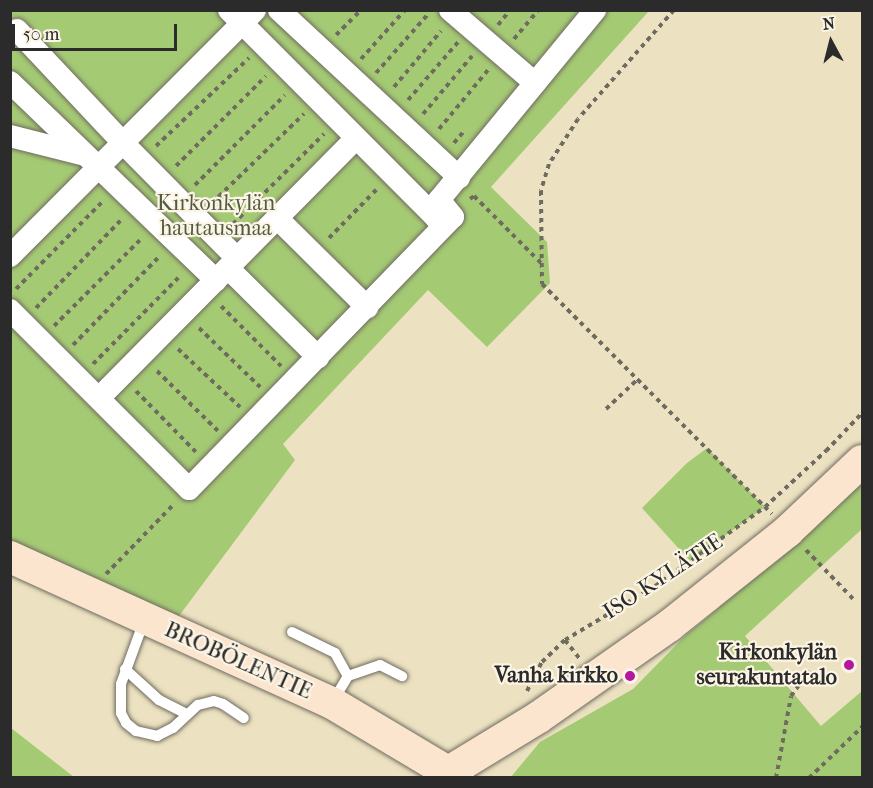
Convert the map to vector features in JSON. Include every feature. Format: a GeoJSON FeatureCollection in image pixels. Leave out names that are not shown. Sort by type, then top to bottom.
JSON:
{"type":"FeatureCollection","features":[{"type":"Feature","properties":{"kind":"street"},"geometry":{"type":"LineString","coordinates":[[279,10],[459,177]]}},
{"type":"Feature","properties":{"kind":"street"},"geometry":{"type":"LineString","coordinates":[[453,217],[439,200],[595,10]]}},
{"type":"Feature","properties":{"kind":"street"},"geometry":{"type":"LineString","coordinates":[[10,256],[94,161],[123,143],[243,15],[263,45],[436,218],[453,217]]}},
{"type":"Feature","properties":{"kind":"street"},"geometry":{"type":"LineString","coordinates":[[15,26],[140,161],[218,239],[221,274]]}},
{"type":"Feature","properties":{"kind":"street"},"geometry":{"type":"LineString","coordinates":[[472,30],[535,83]]}},
{"type":"Feature","properties":{"kind":"street"},"geometry":{"type":"LineString","coordinates":[[10,82],[196,261],[221,274],[318,357]]}},
{"type":"Feature","properties":{"kind":"street"},"geometry":{"type":"LineString","coordinates":[[10,136],[94,161]]}},
{"type":"Feature","properties":{"kind":"street"},"geometry":{"type":"LineString","coordinates":[[100,397],[356,138]]}},
{"type":"Feature","properties":{"kind":"street"},"geometry":{"type":"LineString","coordinates":[[17,316],[189,489],[453,217]]}},
{"type":"Feature","properties":{"kind":"street"},"geometry":{"type":"LineString","coordinates":[[278,218],[367,306]]}},
{"type":"Feature","properties":{"kind":"street","name":"ISO KYLÄTIE"},"geometry":{"type":"LineString","coordinates":[[449,775],[539,717],[669,626],[788,531],[862,461]]}},
{"type":"Feature","properties":{"kind":"street","name":"BROBÖLENTIE"},"geometry":{"type":"LineString","coordinates":[[10,557],[87,594],[332,703],[449,775]]}},
{"type":"Feature","properties":{"kind":"lane"},"geometry":{"type":"LineString","coordinates":[[145,619],[121,684],[121,713],[126,723],[136,731],[157,736],[173,728],[198,705],[214,701],[223,704],[244,718]]}},
{"type":"Feature","properties":{"kind":"lane"},"geometry":{"type":"LineString","coordinates":[[292,632],[335,653],[348,676]]}},
{"type":"Feature","properties":{"kind":"lane"},"geometry":{"type":"LineString","coordinates":[[332,703],[348,676],[380,665],[402,676]]}},
{"type":"Feature","properties":{"kind":"lane"},"geometry":{"type":"LineString","coordinates":[[125,669],[159,699],[188,714]]}},
{"type":"Feature","properties":{"kind":"path"},"geometry":{"type":"LineString","coordinates":[[321,49],[361,10]]}},
{"type":"Feature","properties":{"kind":"path"},"geometry":{"type":"LineString","coordinates":[[355,81],[405,10]]}},
{"type":"Feature","properties":{"kind":"path"},"geometry":{"type":"LineString","coordinates":[[355,81],[432,10]]}},
{"type":"Feature","properties":{"kind":"path"},"geometry":{"type":"LineString","coordinates":[[394,117],[472,30],[538,10]]}},
{"type":"Feature","properties":{"kind":"path"},"geometry":{"type":"LineString","coordinates":[[674,10],[578,119],[549,164],[540,192],[542,284],[765,507],[855,602]]}},
{"type":"Feature","properties":{"kind":"path"},"geometry":{"type":"LineString","coordinates":[[394,117],[472,30]]}},
{"type":"Feature","properties":{"kind":"path"},"geometry":{"type":"LineString","coordinates":[[394,117],[472,30]]}},
{"type":"Feature","properties":{"kind":"path"},"geometry":{"type":"LineString","coordinates":[[425,146],[472,30]]}},
{"type":"Feature","properties":{"kind":"path"},"geometry":{"type":"LineString","coordinates":[[140,161],[263,45]]}},
{"type":"Feature","properties":{"kind":"path"},"geometry":{"type":"LineString","coordinates":[[161,182],[280,62]]}},
{"type":"Feature","properties":{"kind":"path"},"geometry":{"type":"LineString","coordinates":[[179,200],[300,81]]}},
{"type":"Feature","properties":{"kind":"path"},"geometry":{"type":"LineString","coordinates":[[197,218],[319,100]]}},
{"type":"Feature","properties":{"kind":"path"},"geometry":{"type":"LineString","coordinates":[[218,239],[338,120]]}},
{"type":"Feature","properties":{"kind":"path"},"geometry":{"type":"LineString","coordinates":[[314,254],[392,173]]}},
{"type":"Feature","properties":{"kind":"path"},"geometry":{"type":"LineString","coordinates":[[10,295],[119,185]]}},
{"type":"Feature","properties":{"kind":"path"},"geometry":{"type":"LineString","coordinates":[[453,217],[474,196],[542,264]]}},
{"type":"Feature","properties":{"kind":"path"},"geometry":{"type":"LineString","coordinates":[[17,316],[138,204]]}},
{"type":"Feature","properties":{"kind":"path"},"geometry":{"type":"LineString","coordinates":[[41,339],[157,223]]}},
{"type":"Feature","properties":{"kind":"path"},"geometry":{"type":"LineString","coordinates":[[60,359],[176,241]]}},
{"type":"Feature","properties":{"kind":"path"},"geometry":{"type":"LineString","coordinates":[[80,377],[196,261]]}},
{"type":"Feature","properties":{"kind":"path"},"geometry":{"type":"LineString","coordinates":[[221,274],[296,380]]}},
{"type":"Feature","properties":{"kind":"path"},"geometry":{"type":"LineString","coordinates":[[184,312],[274,402]]}},
{"type":"Feature","properties":{"kind":"path"},"geometry":{"type":"LineString","coordinates":[[162,334],[255,421]]}},
{"type":"Feature","properties":{"kind":"path"},"geometry":{"type":"LineString","coordinates":[[141,355],[232,445]]}},
{"type":"Feature","properties":{"kind":"path"},"geometry":{"type":"LineString","coordinates":[[120,376],[211,467]]}},
{"type":"Feature","properties":{"kind":"path"},"geometry":{"type":"LineString","coordinates":[[606,409],[638,379]]}},
{"type":"Feature","properties":{"kind":"path","name":"ISO KYLÄTIE"},"geometry":{"type":"LineString","coordinates":[[524,698],[542,662],[565,640],[655,586],[765,507],[862,414]]}},
{"type":"Feature","properties":{"kind":"path"},"geometry":{"type":"LineString","coordinates":[[87,594],[189,489]]}},
{"type":"Feature","properties":{"kind":"path"},"geometry":{"type":"LineString","coordinates":[[565,640],[579,657],[573,662]]}},
{"type":"Feature","properties":{"kind":"path"},"geometry":{"type":"LineString","coordinates":[[776,777],[791,696],[810,670]]}},
{"type":"Feature","properties":{"kind":"path"},"geometry":{"type":"LineString","coordinates":[[809,777],[862,727]]}},
{"type":"Feature","properties":{"kind":"green space","name":"Kirkonkylän hautausmaa"},"geometry":{"type":"Polygon","coordinates":[[[10,11],[649,11],[491,187],[547,242],[550,283],[487,347],[428,290],[283,444],[295,460],[176,620],[11,557],[10,11]]]}},
{"type":"Feature","properties":{"kind":"green space"},"geometry":{"type":"Polygon","coordinates":[[[707,448],[765,507],[690,561],[642,508],[687,463],[707,448]]]}},
{"type":"Feature","properties":{"kind":"green space"},"geometry":{"type":"Polygon","coordinates":[[[862,461],[862,529],[745,636],[821,726],[862,691],[862,777],[510,778],[540,742],[633,689],[686,635],[720,607],[710,595],[862,461]]]}},
{"type":"Feature","properties":{"kind":"green space"},"geometry":{"type":"Polygon","coordinates":[[[11,728],[74,777],[11,777],[11,728]]]}},
{"type":"Feature","properties":{"kind":"place","name":"Kirkonkylän seurakuntatalo"},"geometry":{"type":"Point","coordinates":[849,665]}},
{"type":"Feature","properties":{"kind":"place","name":"Vanha kirkko"},"geometry":{"type":"Point","coordinates":[630,676]}}]}
